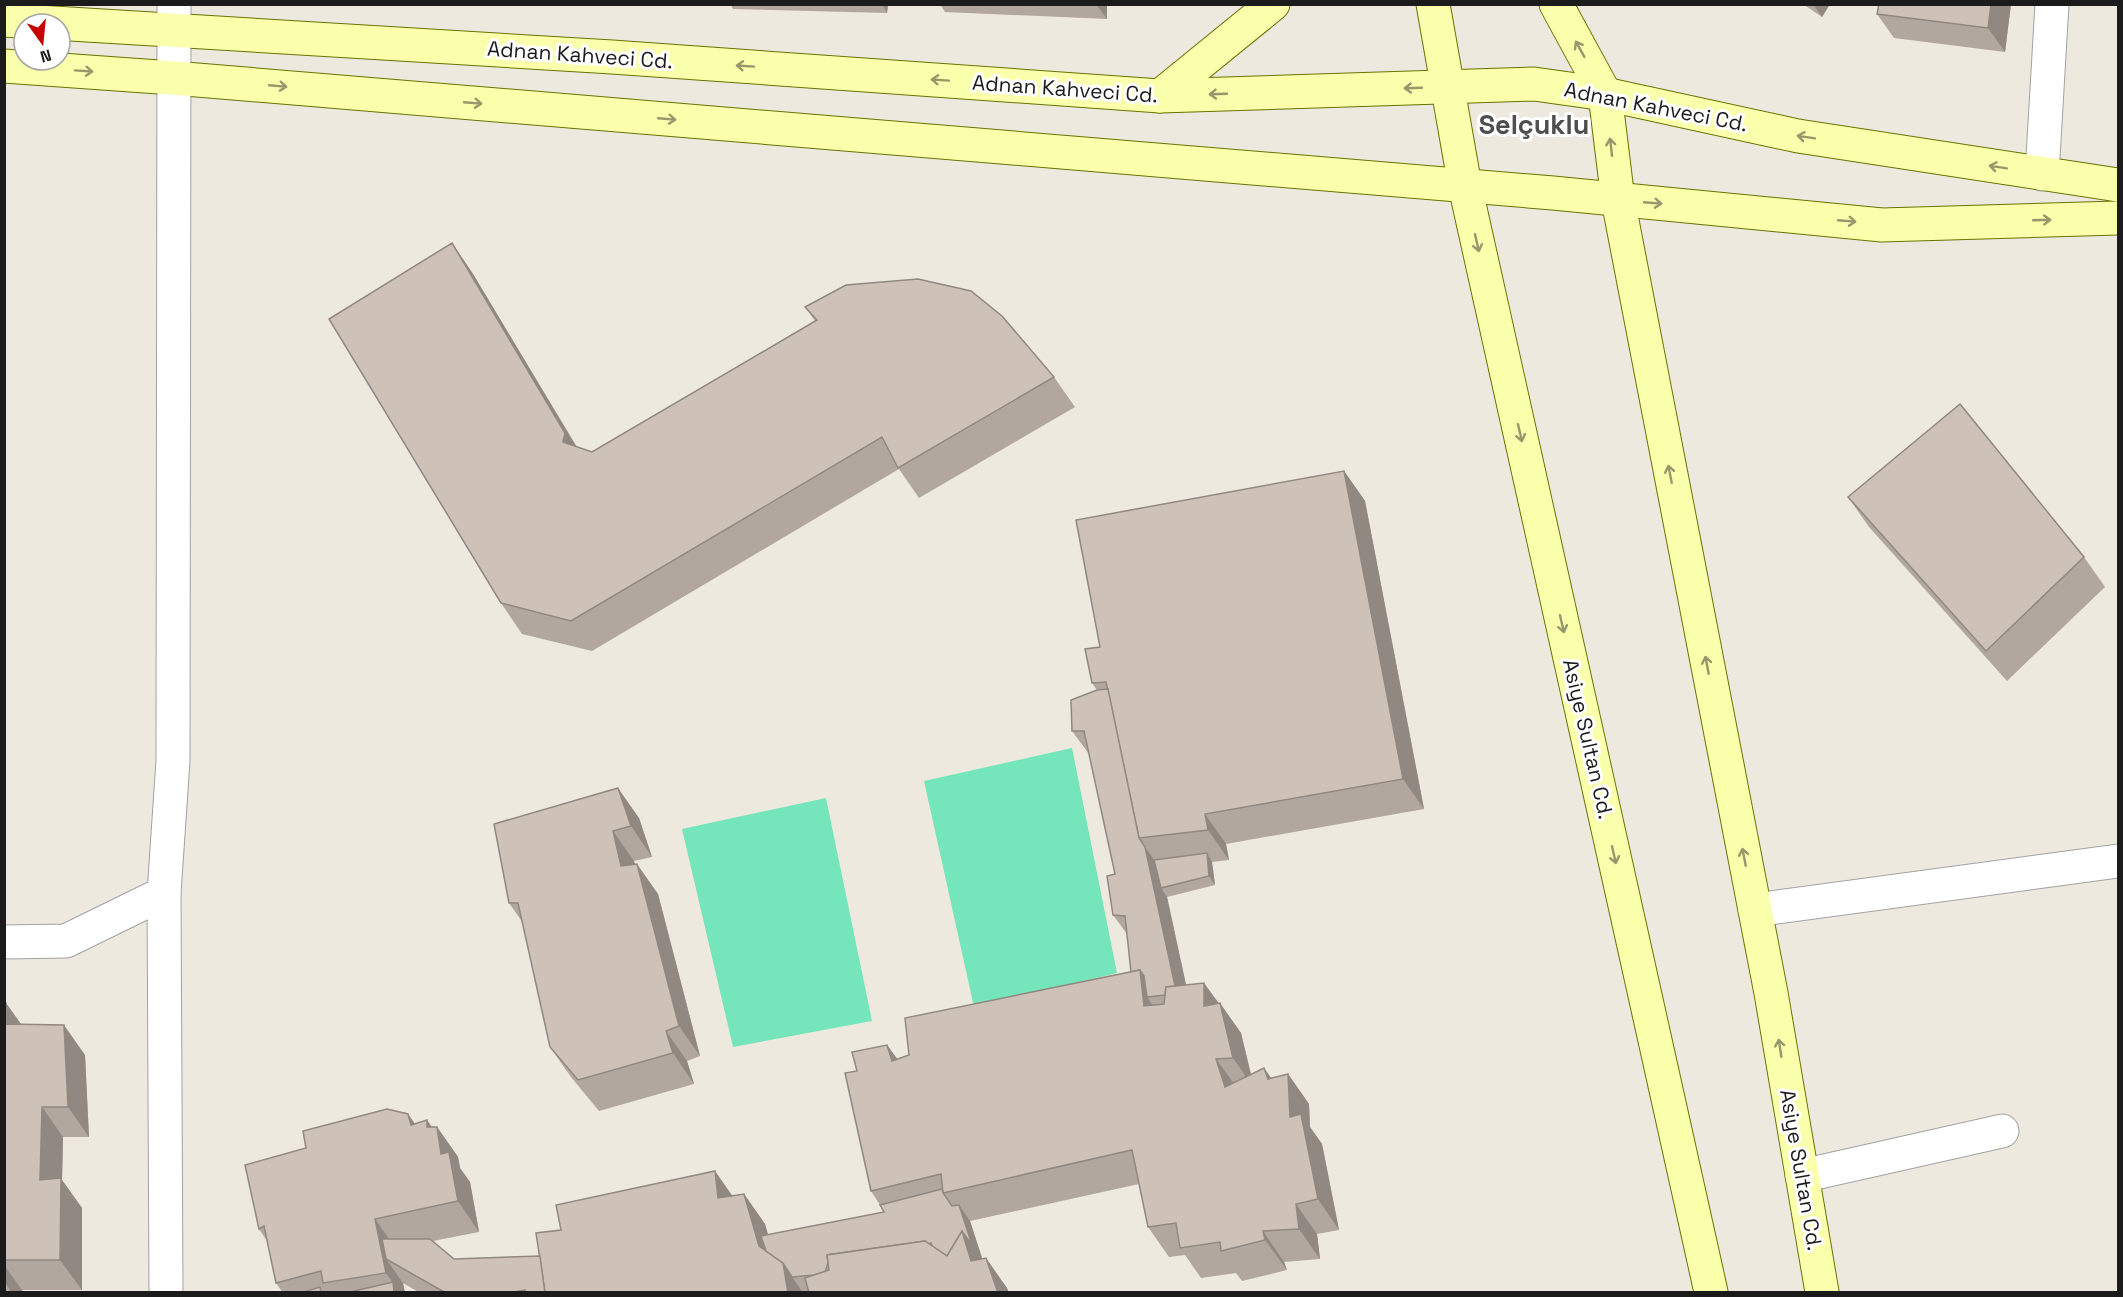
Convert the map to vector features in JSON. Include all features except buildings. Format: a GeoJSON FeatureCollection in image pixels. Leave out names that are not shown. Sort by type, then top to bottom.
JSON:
{"type":"FeatureCollection","features":[{"type":"Feature","properties":{"kind":"street"},"geometry":{"type":"LineString","coordinates":[[1160,96],[1273,4]]}},
{"type":"Feature","properties":{"kind":"street"},"geometry":{"type":"LineString","coordinates":[[1433,4],[1449,87]]}},
{"type":"Feature","properties":{"kind":"street"},"geometry":{"type":"LineString","coordinates":[[1556,4],[1605,94]]}},
{"type":"Feature","properties":{"kind":"street"},"geometry":{"type":"LineString","coordinates":[[2042,174],[2052,4]]}},
{"type":"Feature","properties":{"kind":"street"},"geometry":{"type":"LineString","coordinates":[[166,1293],[164,893],[173,761],[173,17]]}},
{"type":"Feature","properties":{"kind":"street","name":"Adnan Kahveci Cd."},"geometry":{"type":"LineString","coordinates":[[4,20],[173,17],[612,57],[1160,96],[1534,84],[1605,94],[1798,136],[2118,185]]}},
{"type":"Feature","properties":{"kind":"street"},"geometry":{"type":"LineString","coordinates":[[4,66],[173,78],[1465,186],[1882,225],[2118,218]]}},
{"type":"Feature","properties":{"kind":"street","name":"Asiye Sultan Cd."},"geometry":{"type":"LineString","coordinates":[[1449,87],[1465,186],[1711,1293]]}},
{"type":"Feature","properties":{"kind":"street","name":"Asiye Sultan Cd."},"geometry":{"type":"LineString","coordinates":[[1605,94],[1617,200],[1755,910],[1822,1293]]}},
{"type":"Feature","properties":{"kind":"street"},"geometry":{"type":"LineString","coordinates":[[1755,910],[2118,861]]}},
{"type":"Feature","properties":{"kind":"street"},"geometry":{"type":"LineString","coordinates":[[4,942],[66,941],[164,893]]}},
{"type":"Feature","properties":{"kind":"street"},"geometry":{"type":"LineString","coordinates":[[1802,1176],[2002,1131]]}},
{"type":"Feature","properties":{"kind":"green space"},"geometry":{"type":"Polygon","coordinates":[[[1072,748],[1117,973],[974,1007],[924,781],[1072,748]]]}},
{"type":"Feature","properties":{"kind":"green space"},"geometry":{"type":"Polygon","coordinates":[[[826,798],[872,1021],[733,1047],[682,829],[826,798]]]}},
{"type":"Feature","properties":{"kind":"district","name":"Selçuklu"},"geometry":{"type":"Point","coordinates":[1534,125]}}]}
